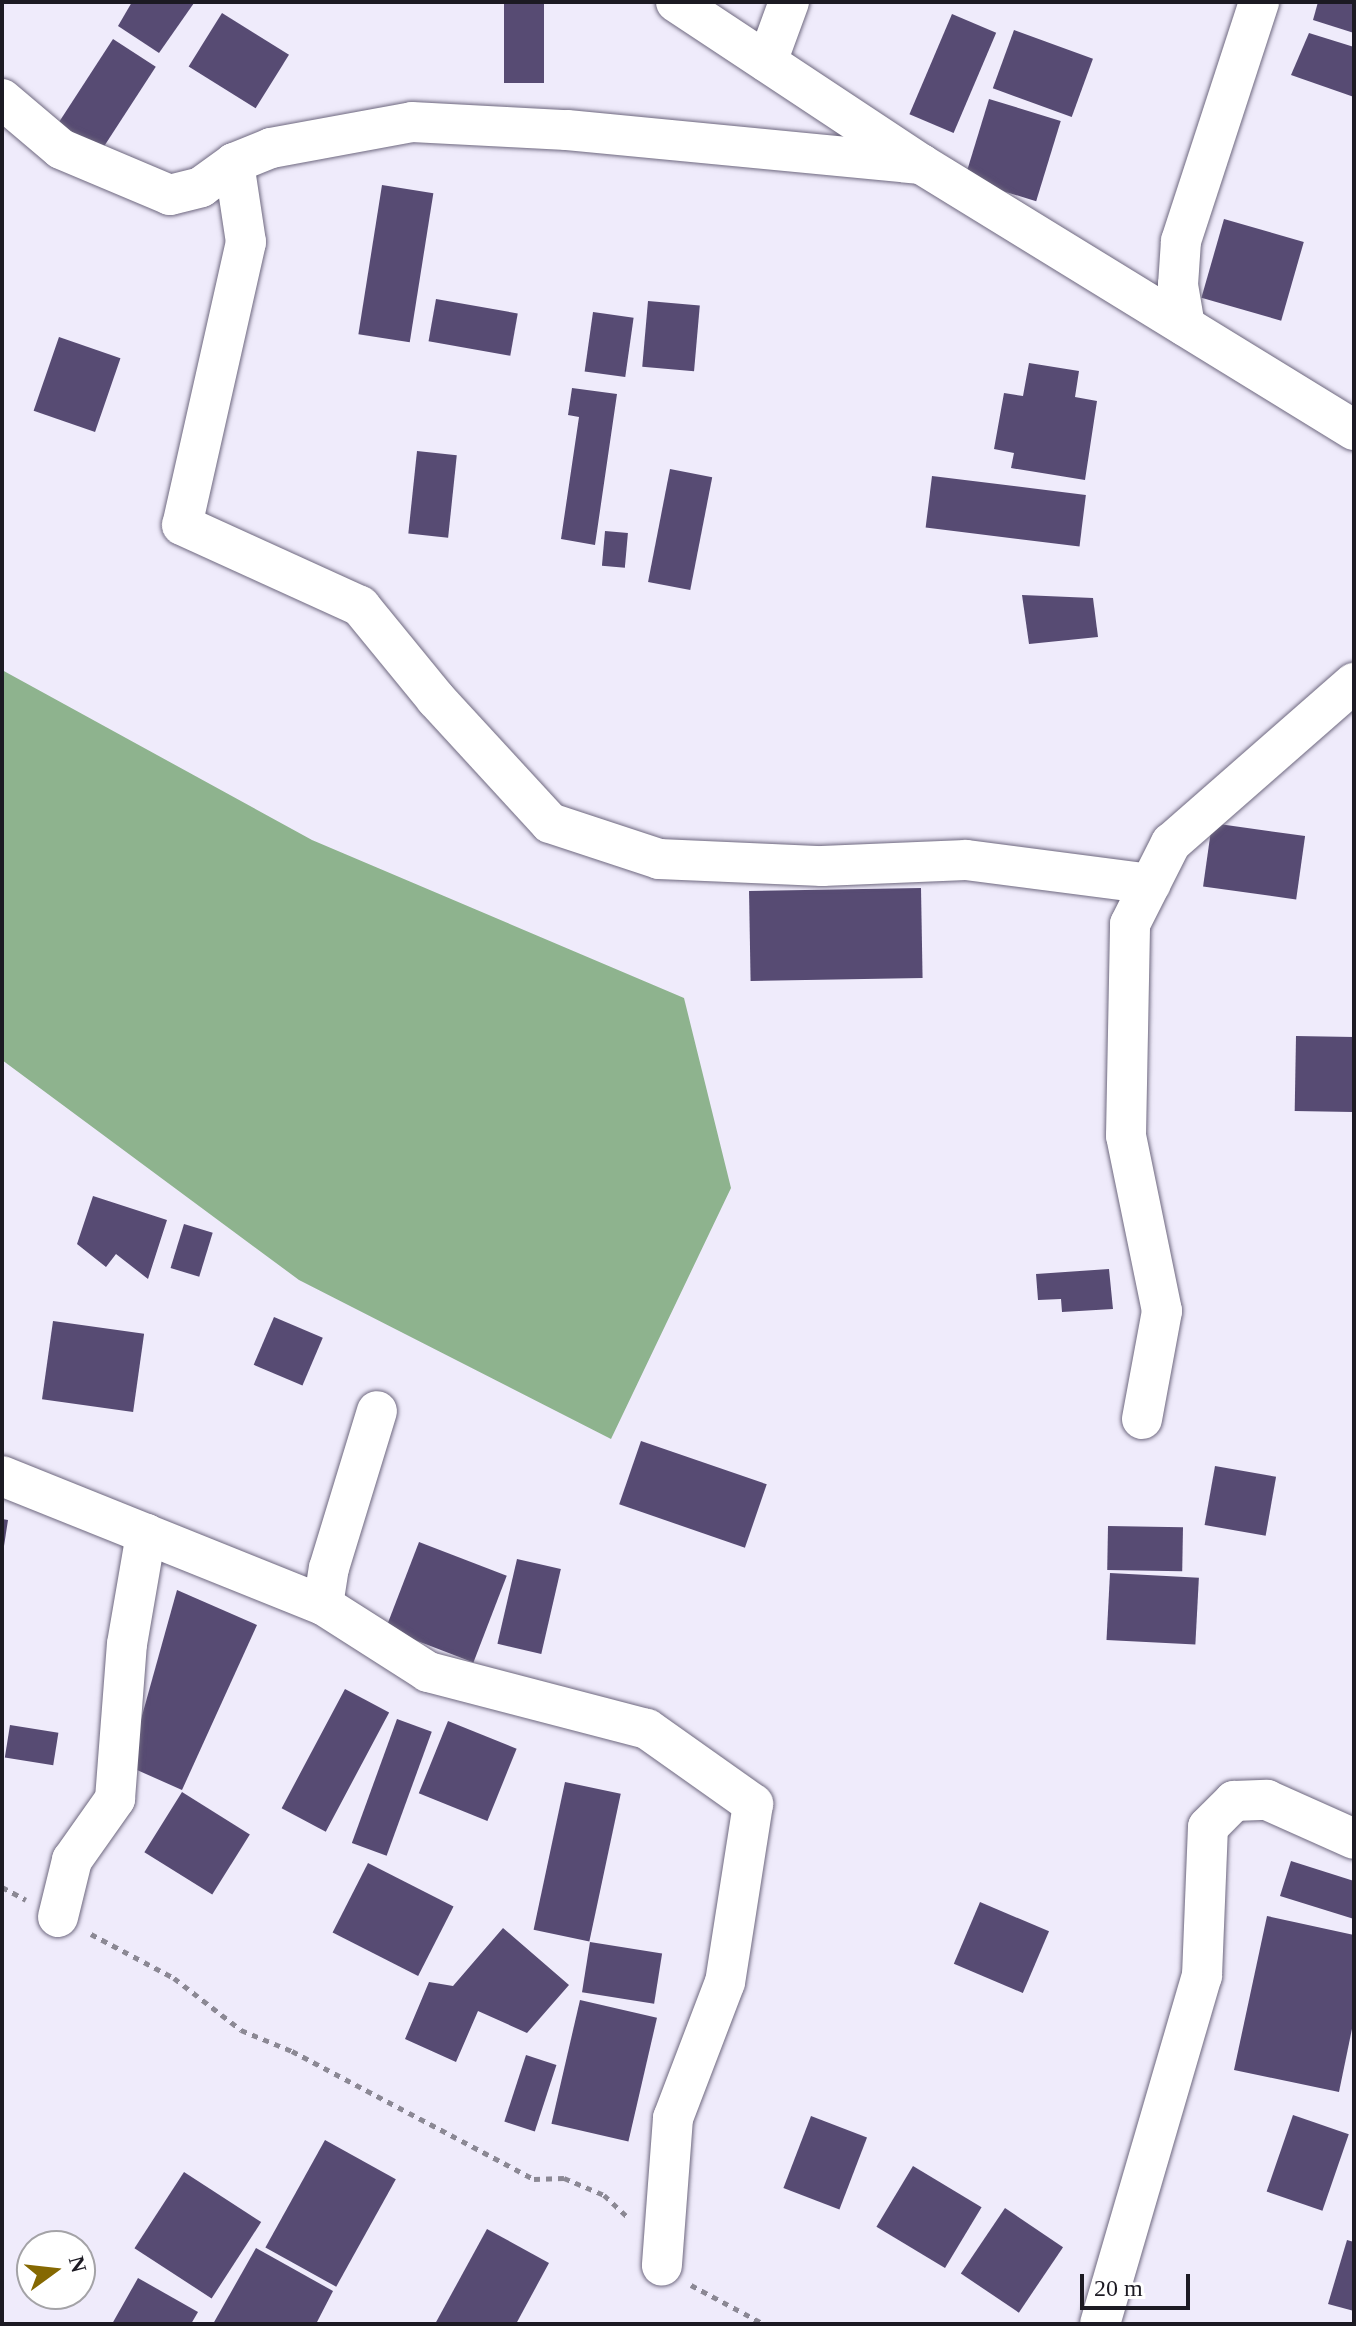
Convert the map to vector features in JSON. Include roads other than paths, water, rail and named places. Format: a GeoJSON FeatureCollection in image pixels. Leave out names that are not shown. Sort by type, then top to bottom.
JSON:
{"type":"FeatureCollection","features":[{"type":"Feature","properties":{"kind":"street"},"geometry":{"type":"LineString","coordinates":[[676,2],[921,164],[1354,430]]}},
{"type":"Feature","properties":{"kind":"street"},"geometry":{"type":"LineString","coordinates":[[767,62],[789,2]]}},
{"type":"Feature","properties":{"kind":"street"},"geometry":{"type":"LineString","coordinates":[[1185,326],[1178,285],[1181,241],[1259,2]]}},
{"type":"Feature","properties":{"kind":"street"},"geometry":{"type":"LineString","coordinates":[[2,99],[61,149],[170,195],[201,187],[234,163],[271,148],[412,122],[567,130],[921,164]]}},
{"type":"Feature","properties":{"kind":"street"},"geometry":{"type":"LineString","coordinates":[[234,163],[246,242],[182,525],[360,606],[436,699],[550,823],[659,859],[822,866],[966,860],[1150,884]]}},
{"type":"Feature","properties":{"kind":"street"},"geometry":{"type":"LineString","coordinates":[[1142,1419],[1162,1311],[1126,1136],[1130,924],[1171,843],[1354,683]]}},
{"type":"Feature","properties":{"kind":"street"},"geometry":{"type":"LineString","coordinates":[[323,1605],[329,1568],[377,1411]]}},
{"type":"Feature","properties":{"kind":"street"},"geometry":{"type":"LineString","coordinates":[[2,1476],[323,1605],[428,1672],[647,1729],[753,1804],[725,1982],[673,2118],[662,2266]]}},
{"type":"Feature","properties":{"kind":"street"},"geometry":{"type":"LineString","coordinates":[[58,1917],[72,1860],[115,1799],[127,1644],[146,1534]]}},
{"type":"Feature","properties":{"kind":"street"},"geometry":{"type":"LineString","coordinates":[[1100,2324],[1202,1976],[1208,1827],[1234,1801],[1267,1800],[1354,1839]]}}]}
